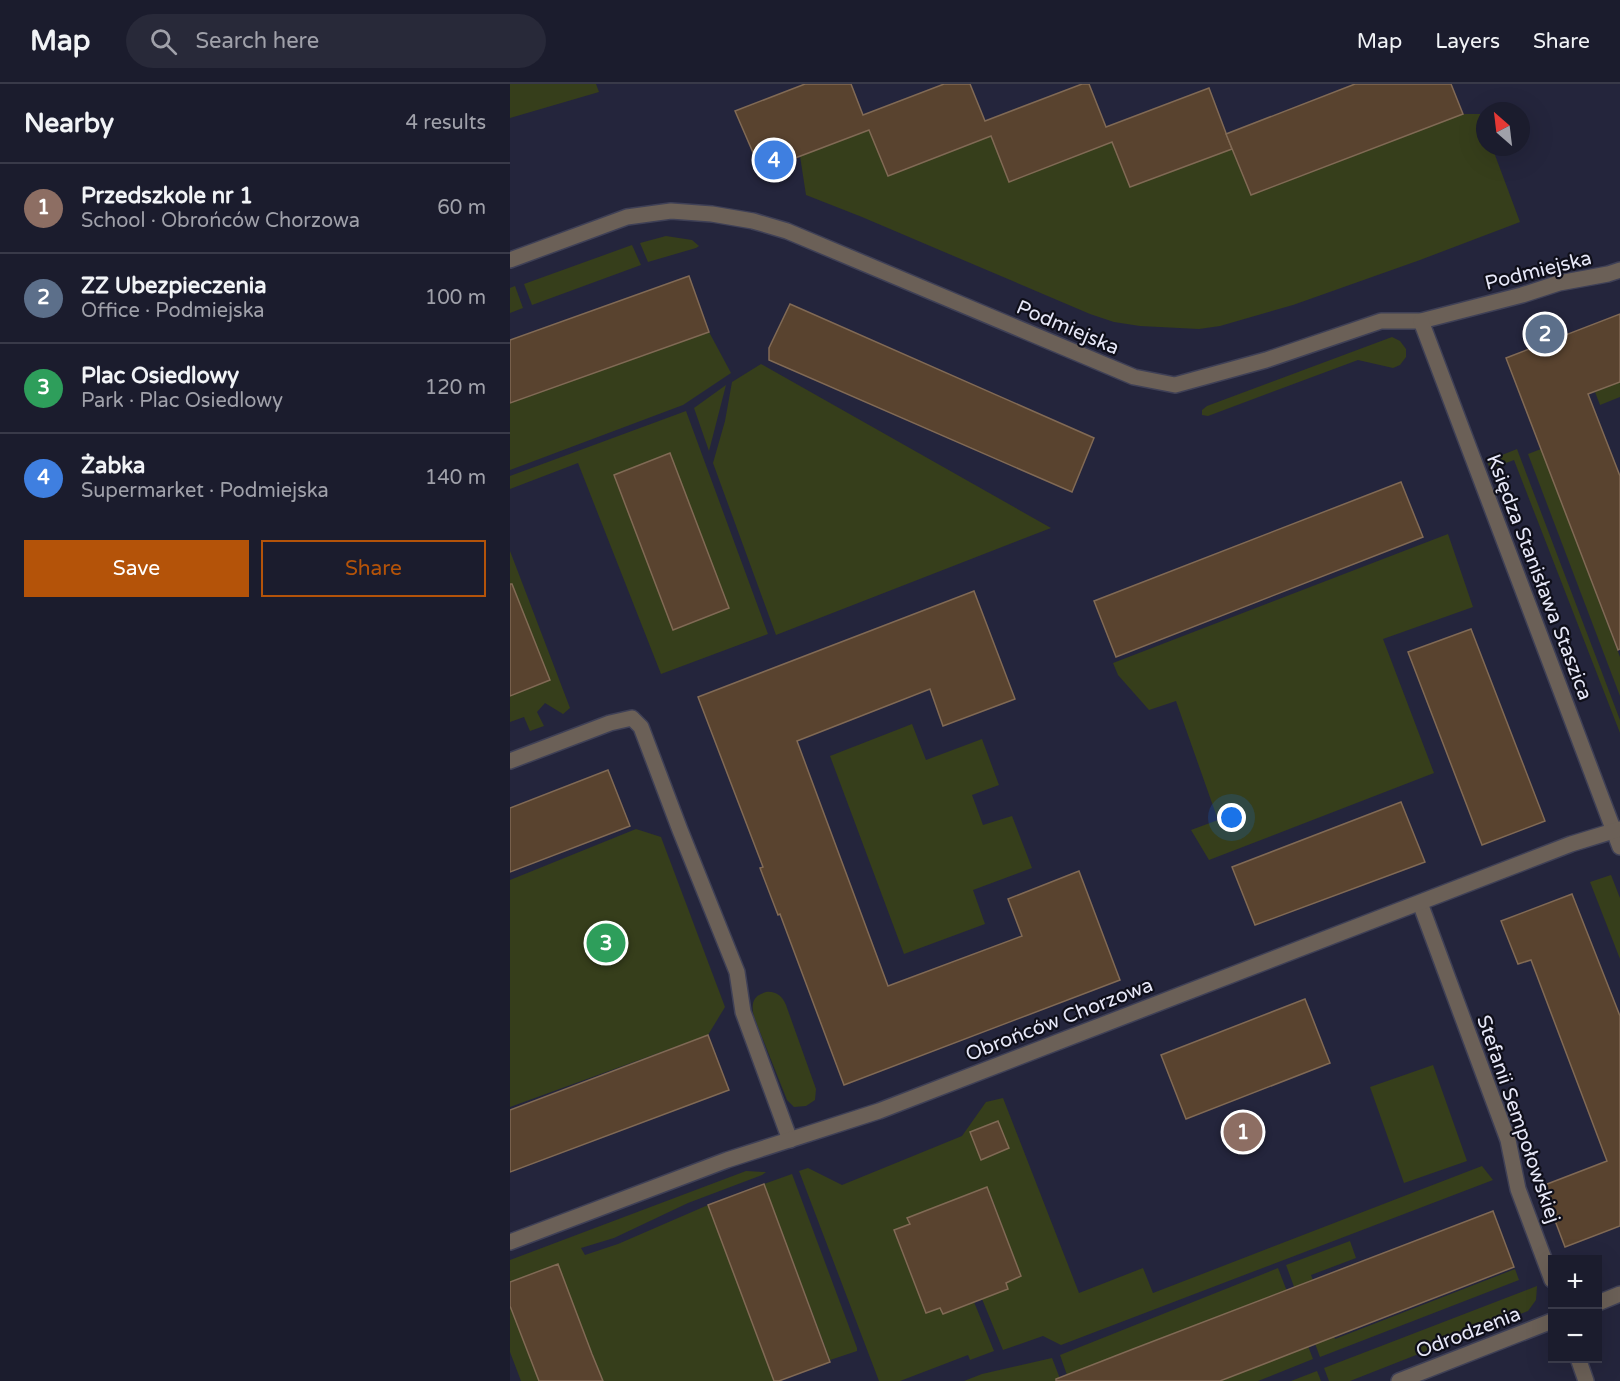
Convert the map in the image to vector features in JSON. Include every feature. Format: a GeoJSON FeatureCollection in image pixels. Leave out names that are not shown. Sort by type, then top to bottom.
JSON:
{"type":"FeatureCollection","features":[{"type":"Feature","properties":{"kind":"street","name":"Podmiejska"},"geometry":{"type":"LineString","coordinates":[[510,260],[627,218],[671,211],[753,220],[797,235],[1134,377],[1175,385],[1266,360],[1381,321],[1420,321],[1522,295],[1559,283],[1620,270]]}},
{"type":"Feature","properties":{"kind":"street","name":"Księdza Stanisława Staszica"},"geometry":{"type":"LineString","coordinates":[[1420,321],[1617,830],[1620,847]]}},
{"type":"Feature","properties":{"kind":"street"},"geometry":{"type":"LineString","coordinates":[[510,761],[610,723],[632,718],[641,727],[737,972],[743,1012],[790,1140]]}},
{"type":"Feature","properties":{"kind":"street","name":"Obrońców Chorzowa"},"geometry":{"type":"LineString","coordinates":[[510,1242],[728,1160],[879,1112],[1571,844],[1617,830]]}},
{"type":"Feature","properties":{"kind":"street","name":"Stefanii Sempołowskiej"},"geometry":{"type":"LineString","coordinates":[[1420,903],[1508,1140],[1518,1189],[1548,1269]]}},
{"type":"Feature","properties":{"kind":"street"},"geometry":{"type":"LineString","coordinates":[[1602,1301],[1620,1294]]}},
{"type":"Feature","properties":{"kind":"street","name":"Odrodzenia"},"geometry":{"type":"LineString","coordinates":[[1399,1381],[1548,1323]]}},
{"type":"Feature","properties":{"kind":"street"},"geometry":{"type":"LineString","coordinates":[[1579,1363],[1586,1381]]}},
{"type":"Feature","properties":{"kind":"green space"},"geometry":{"type":"Polygon","coordinates":[[[510,84],[596,84],[599,92],[510,118],[510,84]]]}},
{"type":"Feature","properties":{"kind":"green space"},"geometry":{"type":"Polygon","coordinates":[[[1463,114],[1476,114],[1476,156],[1495,156],[1520,222],[1293,305],[1220,326],[1199,329],[1140,326],[1114,322],[1090,314],[806,195],[800,156],[869,130],[888,176],[991,136],[1009,181],[1112,142],[1130,187],[1232,149],[1251,195],[1463,114]]]}},
{"type":"Feature","properties":{"kind":"green space"},"geometry":{"type":"Polygon","coordinates":[[[666,236],[692,240],[699,246],[648,262],[640,243],[666,236]]]}},
{"type":"Feature","properties":{"kind":"green space"},"geometry":{"type":"Polygon","coordinates":[[[632,245],[641,265],[532,305],[524,284],[632,245]]]}},
{"type":"Feature","properties":{"kind":"green space"},"geometry":{"type":"Polygon","coordinates":[[[515,286],[523,308],[510,313],[510,288],[515,286]]]}},
{"type":"Feature","properties":{"kind":"green space"},"geometry":{"type":"Polygon","coordinates":[[[709,332],[731,373],[683,405],[510,470],[510,403],[709,332]]]}},
{"type":"Feature","properties":{"kind":"green space"},"geometry":{"type":"Polygon","coordinates":[[[1392,337],[1400,341],[1406,349],[1406,357],[1400,365],[1393,368],[1358,360],[1208,416],[1202,415],[1202,410],[1207,406],[1392,337]]]}},
{"type":"Feature","properties":{"kind":"green space"},"geometry":{"type":"Polygon","coordinates":[[[761,364],[1051,528],[776,635],[713,463],[725,421],[732,382],[761,364]]]}},
{"type":"Feature","properties":{"kind":"green space"},"geometry":{"type":"Polygon","coordinates":[[[1620,382],[1620,397],[1600,405],[1595,392],[1620,382]]]}},
{"type":"Feature","properties":{"kind":"green space"},"geometry":{"type":"Polygon","coordinates":[[[726,385],[709,451],[694,408],[726,385]]]}},
{"type":"Feature","properties":{"kind":"green space"},"geometry":{"type":"Polygon","coordinates":[[[686,411],[768,634],[661,674],[578,463],[510,489],[510,476],[686,411]]]}},
{"type":"Feature","properties":{"kind":"green space"},"geometry":{"type":"Polygon","coordinates":[[[1517,449],[1620,720],[1620,733],[1514,460],[1490,469],[1487,461],[1517,449]]]}},
{"type":"Feature","properties":{"kind":"green space"},"geometry":{"type":"Polygon","coordinates":[[[1541,449],[1620,657],[1620,696],[1528,454],[1541,449]]]}},
{"type":"Feature","properties":{"kind":"green space"},"geometry":{"type":"Polygon","coordinates":[[[1448,534],[1473,607],[1383,639],[1434,773],[1209,860],[1191,830],[1218,820],[1176,701],[1149,710],[1118,675],[1113,663],[1448,534]]]}},
{"type":"Feature","properties":{"kind":"green space"},"geometry":{"type":"Polygon","coordinates":[[[510,551],[570,708],[563,714],[545,703],[537,712],[544,726],[530,731],[524,717],[510,722],[510,551]]]}},
{"type":"Feature","properties":{"kind":"green space"},"geometry":{"type":"Polygon","coordinates":[[[912,724],[926,760],[982,739],[999,785],[972,795],[983,825],[1012,816],[1032,868],[973,890],[985,924],[904,954],[830,756],[912,724]]]}},
{"type":"Feature","properties":{"kind":"green space"},"geometry":{"type":"Polygon","coordinates":[[[636,829],[661,837],[725,1007],[708,1035],[510,1107],[510,880],[636,829]]]}},
{"type":"Feature","properties":{"kind":"green space"},"geometry":{"type":"Polygon","coordinates":[[[1611,875],[1620,898],[1620,959],[1590,882],[1611,875]]]}},
{"type":"Feature","properties":{"kind":"green space"},"geometry":{"type":"Polygon","coordinates":[[[766,992],[776,993],[784,1002],[816,1089],[815,1100],[806,1106],[794,1107],[787,1100],[754,1017],[755,998],[766,992]]]}},
{"type":"Feature","properties":{"kind":"green space"},"geometry":{"type":"Polygon","coordinates":[[[1433,1065],[1467,1161],[1404,1183],[1370,1087],[1433,1065]]]}},
{"type":"Feature","properties":{"kind":"green space"},"geometry":{"type":"Polygon","coordinates":[[[1003,1098],[1079,1293],[1143,1268],[1153,1293],[1482,1166],[1493,1180],[1061,1345],[1043,1336],[1003,1350],[982,1299],[1008,1289],[1006,1283],[1021,1276],[990,1193],[975,1199],[972,1193],[908,1218],[910,1224],[894,1231],[926,1313],[940,1308],[943,1314],[974,1302],[994,1351],[970,1360],[968,1355],[900,1381],[879,1381],[799,1171],[808,1168],[842,1185],[962,1136],[986,1102],[1003,1098]]]}},
{"type":"Feature","properties":{"kind":"green space"},"geometry":{"type":"Polygon","coordinates":[[[746,1171],[766,1172],[688,1203],[614,1238],[581,1248],[585,1255],[618,1244],[708,1205],[774,1381],[521,1381],[510,1352],[510,1260],[746,1171]]]}},
{"type":"Feature","properties":{"kind":"green space"},"geometry":{"type":"Polygon","coordinates":[[[792,1174],[857,1348],[857,1351],[830,1360],[764,1184],[792,1174]]]}},
{"type":"Feature","properties":{"kind":"green space"},"geometry":{"type":"Polygon","coordinates":[[[1350,1241],[1356,1258],[1311,1275],[1335,1339],[1515,1269],[1519,1280],[1320,1357],[1286,1265],[1350,1241]]]}},
{"type":"Feature","properties":{"kind":"green space"},"geometry":{"type":"Polygon","coordinates":[[[1278,1268],[1313,1359],[1258,1381],[1069,1381],[1060,1355],[1278,1268]]]}},
{"type":"Feature","properties":{"kind":"green space"},"geometry":{"type":"Polygon","coordinates":[[[1537,1286],[1536,1300],[1528,1311],[1350,1381],[1329,1381],[1324,1368],[1537,1286]]]}},
{"type":"Feature","properties":{"kind":"green space"},"geometry":{"type":"Polygon","coordinates":[[[1052,1358],[1061,1381],[964,1381],[982,1374],[1052,1358]]]}},
{"type":"Feature","properties":{"kind":"green space"},"geometry":{"type":"Polygon","coordinates":[[[1317,1371],[1321,1381],[1291,1381],[1317,1371]]]}},
{"type":"Feature","properties":{"kind":"building"},"geometry":{"type":"Polygon","coordinates":[[[805,84],[851,84],[863,115],[944,84],[970,84],[985,121],[1082,84],[1089,84],[1106,127],[1209,88],[1232,149],[1130,187],[1112,142],[1009,182],[991,136],[888,176],[869,130],[761,171],[735,111],[805,84]]]}},
{"type":"Feature","properties":{"kind":"building"},"geometry":{"type":"Polygon","coordinates":[[[1355,84],[1451,84],[1463,114],[1251,195],[1226,134],[1355,84]]]}},
{"type":"Feature","properties":{"kind":"building"},"geometry":{"type":"Polygon","coordinates":[[[689,276],[709,332],[510,403],[510,340],[689,276]]]}},
{"type":"Feature","properties":{"kind":"building"},"geometry":{"type":"Polygon","coordinates":[[[790,304],[1094,438],[1072,492],[769,360],[769,348],[790,304]]]}},
{"type":"Feature","properties":{"kind":"building"},"geometry":{"type":"Polygon","coordinates":[[[1620,314],[1620,382],[1588,394],[1620,476],[1620,649],[1618,650],[1506,358],[1620,314]]]}},
{"type":"Feature","properties":{"kind":"building"},"geometry":{"type":"Polygon","coordinates":[[[670,453],[729,608],[673,630],[614,475],[670,453]]]}},
{"type":"Feature","properties":{"kind":"building"},"geometry":{"type":"Polygon","coordinates":[[[1401,482],[1423,537],[1116,657],[1094,601],[1401,482]]]}},
{"type":"Feature","properties":{"kind":"building"},"geometry":{"type":"Polygon","coordinates":[[[510,584],[512,584],[550,680],[510,696],[510,584]]]}},
{"type":"Feature","properties":{"kind":"building"},"geometry":{"type":"Polygon","coordinates":[[[974,591],[1015,699],[943,726],[930,689],[797,741],[888,986],[1022,936],[1008,899],[1079,871],[1120,980],[844,1085],[780,914],[778,915],[760,868],[763,867],[698,697],[974,591]]]}},
{"type":"Feature","properties":{"kind":"building"},"geometry":{"type":"Polygon","coordinates":[[[1471,629],[1545,821],[1482,845],[1408,652],[1471,629]]]}},
{"type":"Feature","properties":{"kind":"building"},"geometry":{"type":"Polygon","coordinates":[[[608,770],[630,826],[510,872],[510,808],[608,770]]]}},
{"type":"Feature","properties":{"kind":"building"},"geometry":{"type":"Polygon","coordinates":[[[1401,802],[1425,862],[1255,925],[1232,867],[1401,802]]]}},
{"type":"Feature","properties":{"kind":"building"},"geometry":{"type":"Polygon","coordinates":[[[1572,894],[1620,1016],[1620,1226],[1565,1247],[1542,1186],[1607,1161],[1531,960],[1518,964],[1501,921],[1572,894]]]}},
{"type":"Feature","properties":{"kind":"building"},"geometry":{"type":"Polygon","coordinates":[[[1305,999],[1330,1063],[1186,1119],[1161,1055],[1305,999]]]}},
{"type":"Feature","properties":{"kind":"building"},"geometry":{"type":"Polygon","coordinates":[[[708,1035],[729,1090],[510,1172],[510,1110],[708,1035]]]}},
{"type":"Feature","properties":{"kind":"building"},"geometry":{"type":"Polygon","coordinates":[[[998,1121],[1009,1148],[981,1160],[970,1132],[998,1121]]]}},
{"type":"Feature","properties":{"kind":"building"},"geometry":{"type":"Polygon","coordinates":[[[764,1184],[830,1362],[779,1381],[774,1381],[708,1205],[764,1184]]]}},
{"type":"Feature","properties":{"kind":"building"},"geometry":{"type":"Polygon","coordinates":[[[987,1187],[1021,1276],[1006,1283],[1008,1289],[943,1314],[940,1308],[926,1313],[894,1230],[910,1224],[907,1218],[987,1187]]]}},
{"type":"Feature","properties":{"kind":"building"},"geometry":{"type":"Polygon","coordinates":[[[1493,1211],[1514,1267],[1220,1381],[1056,1381],[1056,1379],[1133,1349],[1493,1211]]]}},
{"type":"Feature","properties":{"kind":"building"},"geometry":{"type":"Polygon","coordinates":[[[558,1264],[603,1381],[539,1381],[510,1306],[510,1282],[558,1264]]]}},
{"type":"Feature","properties":{"kind":"place","name":"Żabka"},"geometry":{"type":"Point","coordinates":[774,160]}},
{"type":"Feature","properties":{"kind":"place","name":"ZZ Ubezpieczenia"},"geometry":{"type":"Point","coordinates":[1545,334]}},
{"type":"Feature","properties":{"kind":"place","name":"Plac Osiedlowy"},"geometry":{"type":"Point","coordinates":[606,943]}},
{"type":"Feature","properties":{"kind":"place","name":"Przedszkole nr 1"},"geometry":{"type":"Point","coordinates":[1243,1132]}}]}
